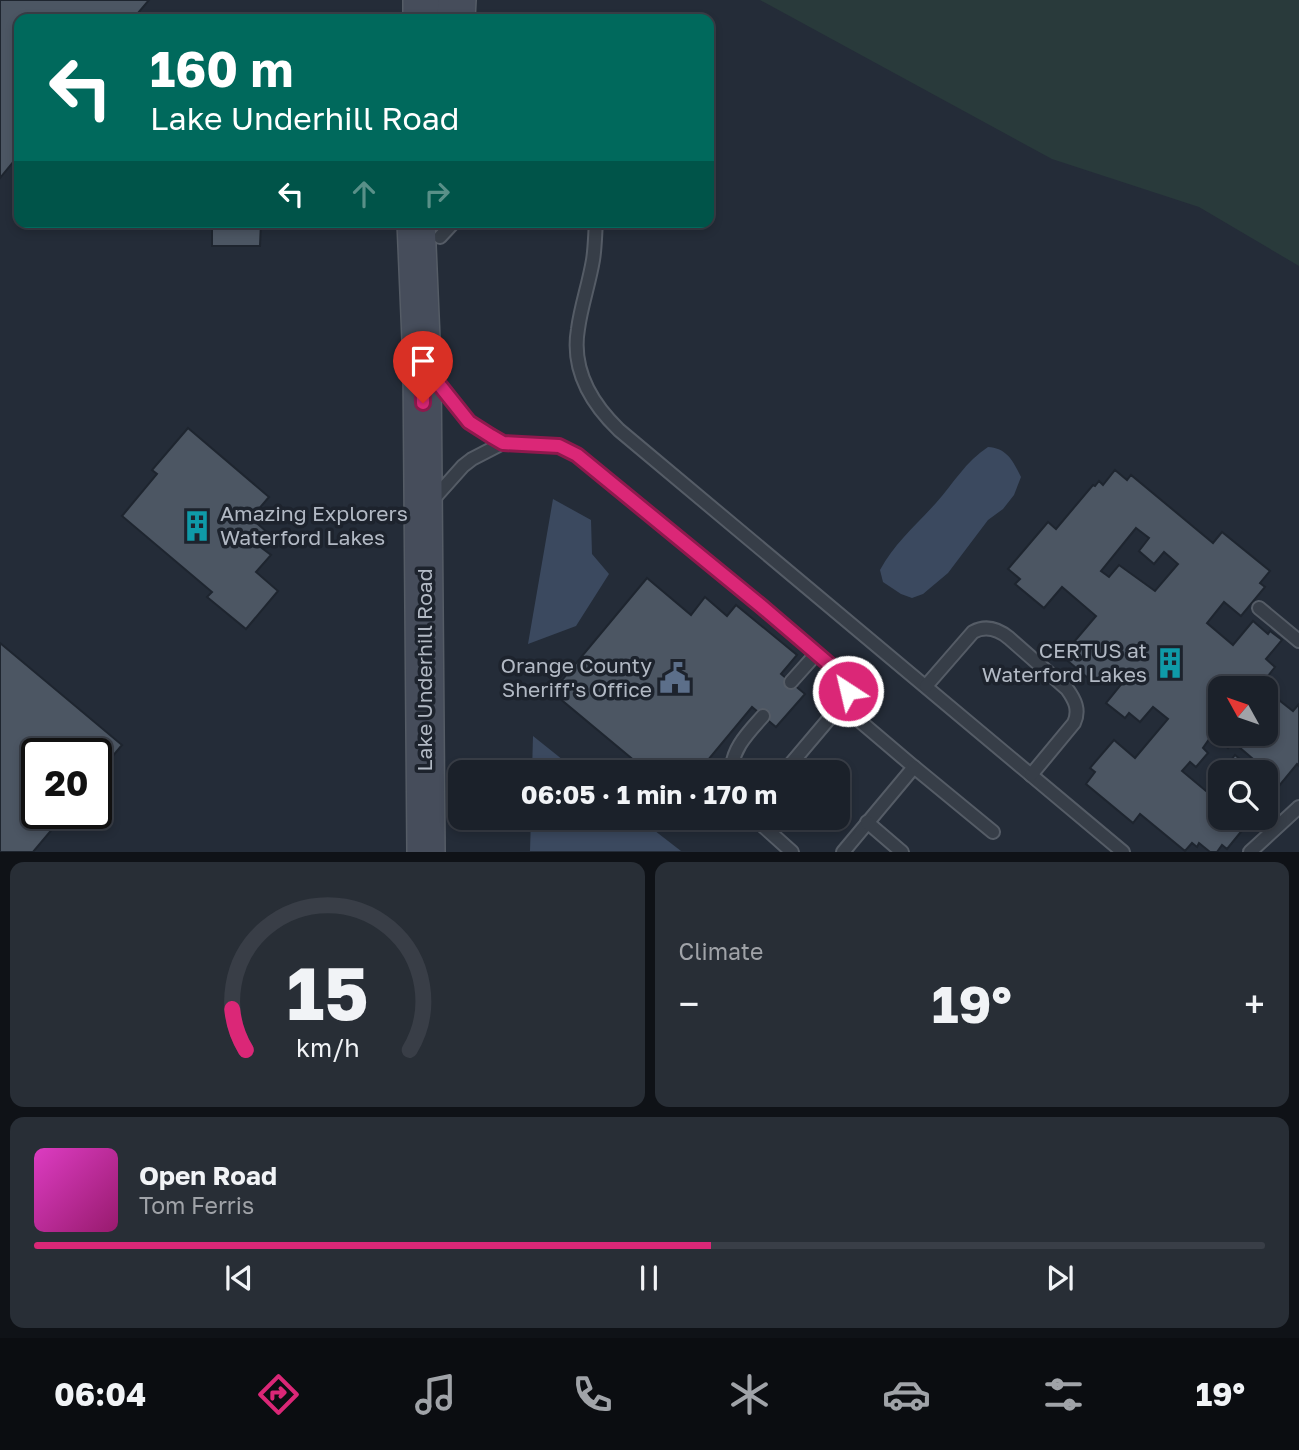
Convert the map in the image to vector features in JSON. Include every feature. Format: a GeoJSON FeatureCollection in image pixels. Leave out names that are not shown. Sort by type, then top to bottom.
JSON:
{"type":"FeatureCollection","features":[{"type":"Feature","properties":{"kind":"street","name":"Lake Underhill Road"},"geometry":{"type":"LineString","coordinates":[[426,852],[422,363],[438,272],[438,228]]}},
{"type":"Feature","properties":{"kind":"lane"},"geometry":{"type":"LineString","coordinates":[[596,228],[593,259],[576,348],[580,374],[600,411],[1123,852]]}},
{"type":"Feature","properties":{"kind":"lane"},"geometry":{"type":"LineString","coordinates":[[422,363],[469,422],[503,443],[559,446],[577,455],[836,670],[845,681],[847,694],[841,705],[794,760]]}},
{"type":"Feature","properties":{"kind":"lane"},"geometry":{"type":"LineString","coordinates":[[424,512],[463,466],[503,443]]}},
{"type":"Feature","properties":{"kind":"lane"},"geometry":{"type":"LineString","coordinates":[[1259,608],[1299,641]]}},
{"type":"Feature","properties":{"kind":"lane"},"geometry":{"type":"LineString","coordinates":[[926,686],[978,629],[988,628],[1009,638],[1067,689],[1076,706],[1077,717],[1074,723],[1031,775]]}},
{"type":"Feature","properties":{"kind":"lane"},"geometry":{"type":"LineString","coordinates":[[791,682],[816,654]]}},
{"type":"Feature","properties":{"kind":"lane"},"geometry":{"type":"LineString","coordinates":[[841,705],[993,832]]}},
{"type":"Feature","properties":{"kind":"lane"},"geometry":{"type":"LineString","coordinates":[[733,760],[739,747],[763,716]]}},
{"type":"Feature","properties":{"kind":"lane"},"geometry":{"type":"LineString","coordinates":[[842,852],[914,767]]}},
{"type":"Feature","properties":{"kind":"lane"},"geometry":{"type":"LineString","coordinates":[[1250,852],[1299,807]]}},
{"type":"Feature","properties":{"kind":"lane"},"geometry":{"type":"LineString","coordinates":[[867,822],[902,852]]}},
{"type":"Feature","properties":{"kind":"lane"},"geometry":{"type":"LineString","coordinates":[[767,830],[792,852]]}},
{"type":"Feature","properties":{"kind":"shaded area"},"geometry":{"type":"Polygon","coordinates":[[[760,0],[1299,0],[1299,266],[1199,207],[1052,159],[760,0]]]}},
{"type":"Feature","properties":{"kind":"water"},"geometry":{"type":"Polygon","coordinates":[[[988,447],[1009,456],[1021,477],[1014,495],[1003,509],[988,520],[948,573],[923,594],[912,598],[883,582],[880,570],[892,552],[966,466],[988,447]]]}},
{"type":"Feature","properties":{"kind":"water"},"geometry":{"type":"Polygon","coordinates":[[[553,499],[591,520],[592,554],[609,574],[576,626],[528,644],[553,499]]]}},
{"type":"Feature","properties":{"kind":"water"},"geometry":{"type":"Polygon","coordinates":[[[533,736],[563,760],[532,760],[533,736]]]}},
{"type":"Feature","properties":{"kind":"water"},"geometry":{"type":"Polygon","coordinates":[[[531,830],[654,830],[681,851],[530,851],[531,830]]]}},
{"type":"Feature","properties":{"kind":"building"},"geometry":{"type":"Polygon","coordinates":[[[0,0],[149,0],[137,14],[14,14],[14,161],[0,178],[0,0]]]}},
{"type":"Feature","properties":{"kind":"building"},"geometry":{"type":"Polygon","coordinates":[[[212,228],[261,228],[260,246],[212,246],[212,228]]]}},
{"type":"Feature","properties":{"kind":"building","name":"Amazing Explorers Waterford Lakes"},"geometry":{"type":"Polygon","coordinates":[[[188,428],[269,497],[251,518],[268,533],[258,545],[271,555],[256,572],[278,591],[246,629],[207,597],[212,592],[122,516],[157,474],[152,470],[188,428]]]}},
{"type":"Feature","properties":{"kind":"building","name":"CERTUS at Waterford Lakes"},"geometry":{"type":"Polygon","coordinates":[[[1115,470],[1127,480],[1131,475],[1213,543],[1222,532],[1270,571],[1260,583],[1265,587],[1241,616],[1224,602],[1207,623],[1233,645],[1253,621],[1268,634],[1270,631],[1282,640],[1266,659],[1275,667],[1268,676],[1208,676],[1208,741],[1203,748],[1208,753],[1196,767],[1190,762],[1182,771],[1208,793],[1208,830],[1242,830],[1227,849],[1222,845],[1217,852],[1210,852],[1199,843],[1197,847],[1192,843],[1185,851],[1140,814],[1133,823],[1086,784],[1095,772],[1090,768],[1114,740],[1135,758],[1168,719],[1153,707],[1140,722],[1129,713],[1125,718],[1106,703],[1123,682],[1108,669],[1095,684],[1062,656],[1096,616],[1062,587],[1044,608],[1015,584],[1020,579],[1008,569],[1048,522],[1056,529],[1099,481],[1103,485],[1115,470]],[[1136,528],[1101,571],[1109,577],[1119,565],[1155,591],[1178,564],[1164,552],[1154,564],[1139,551],[1149,538],[1136,528]]]}},
{"type":"Feature","properties":{"kind":"building","name":"Orange County Sheriff's Office"},"geometry":{"type":"Polygon","coordinates":[[[647,578],[691,615],[705,597],[727,616],[736,605],[797,655],[781,674],[805,694],[776,727],[752,707],[708,760],[634,760],[552,692],[647,578]]]}},
{"type":"Feature","properties":{"kind":"building"},"geometry":{"type":"Polygon","coordinates":[[[0,643],[122,745],[112,757],[112,738],[21,738],[21,829],[52,829],[33,852],[0,852],[0,643]]]}},
{"type":"Feature","properties":{"kind":"building","name":"CERTUS at Waterford Lakes"},"geometry":{"type":"Polygon","coordinates":[[[1278,699],[1293,711],[1299,704],[1299,766],[1297,764],[1278,787],[1278,760],[1253,759],[1238,746],[1278,746],[1278,699]]]}},
{"type":"Feature","properties":{"kind":"place","name":"Amazing Explorers Waterford Lakes"},"geometry":{"type":"Point","coordinates":[197,526]}},
{"type":"Feature","properties":{"kind":"place","name":"CERTUS at Waterford Lakes"},"geometry":{"type":"Point","coordinates":[1170,663]}},
{"type":"Feature","properties":{"kind":"place","name":"Orange County Sheriff's Office"},"geometry":{"type":"Point","coordinates":[675,678]}},
{"type":"Feature","properties":{"kind":"route"},"geometry":{"type":"LineString","coordinates":[[423,403],[422,363],[469,422],[491,436],[503,443],[559,446],[572,451],[836,670],[845,681],[848,691]]}}]}
